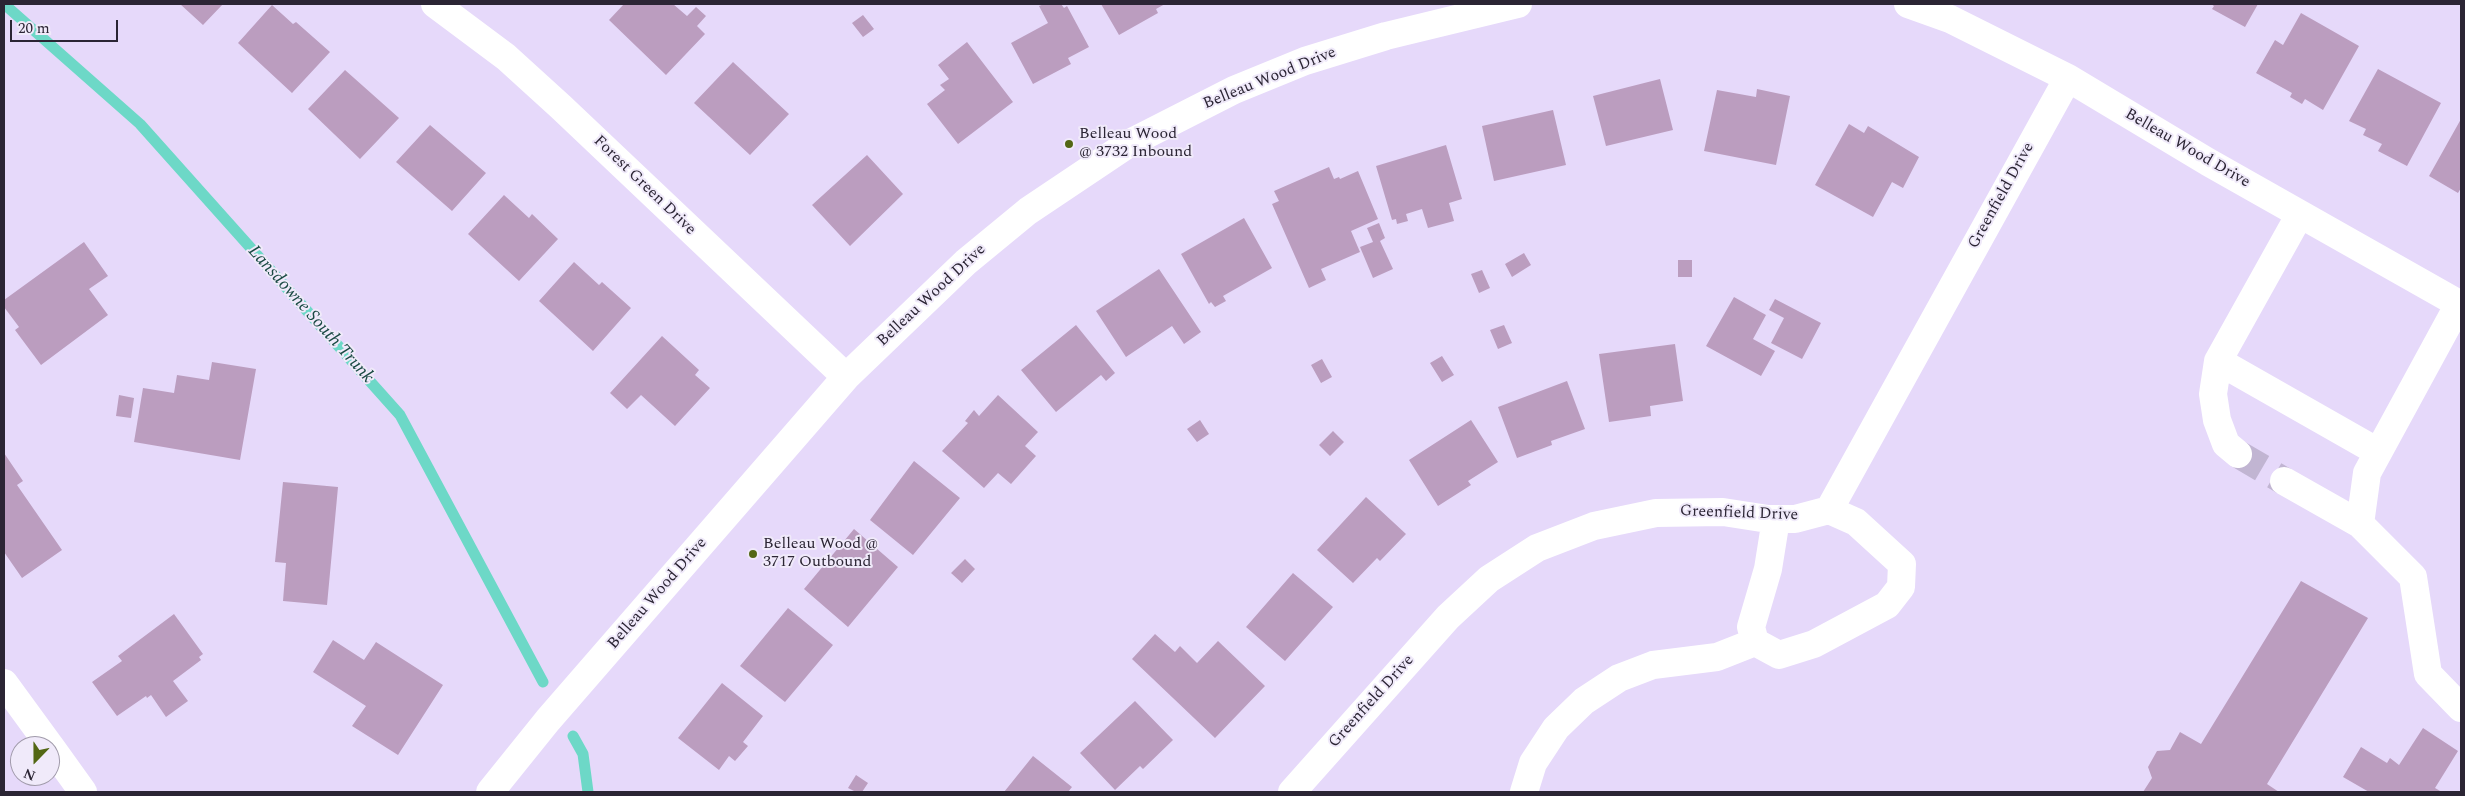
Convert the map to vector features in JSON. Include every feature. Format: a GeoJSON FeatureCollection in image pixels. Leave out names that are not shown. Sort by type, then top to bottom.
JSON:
{"type":"FeatureCollection","features":[{"type":"Feature","properties":{"kind":"street","name":"Forest Green Drive"},"geometry":{"type":"LineString","coordinates":[[435,4],[506,57],[846,377]]}},
{"type":"Feature","properties":{"kind":"street","name":"Belleau Wood Drive"},"geometry":{"type":"LineString","coordinates":[[490,792],[548,720],[846,377],[966,262],[1028,211],[1128,144],[1234,90],[1305,62],[1386,36],[1518,4]]}},
{"type":"Feature","properties":{"kind":"street","name":"Belleau Wood Drive"},"geometry":{"type":"LineString","coordinates":[[1908,4],[1950,19],[2068,78],[2300,214],[2460,304]]}},
{"type":"Feature","properties":{"kind":"street","name":"Greenfield Drive"},"geometry":{"type":"LineString","coordinates":[[1292,792],[1448,617],[1489,579],[1537,548],[1594,526],[1656,513],[1723,512],[1776,519],[1795,519],[1829,510],[2068,78]]}},
{"type":"Feature","properties":{"kind":"street"},"geometry":{"type":"LineString","coordinates":[[2238,454],[2226,444],[2217,420],[2213,394],[2218,361],[2300,214]]}},
{"type":"Feature","properties":{"kind":"street"},"geometry":{"type":"LineString","coordinates":[[2360,524],[2367,473],[2460,304]]}},
{"type":"Feature","properties":{"kind":"street"},"geometry":{"type":"LineString","coordinates":[[2218,361],[2378,452]]}},
{"type":"Feature","properties":{"kind":"street"},"geometry":{"type":"LineString","coordinates":[[2284,481],[2360,524],[2413,576],[2428,674],[2461,708]]}},
{"type":"Feature","properties":{"kind":"street"},"geometry":{"type":"LineString","coordinates":[[1776,519],[1768,569],[1751,627],[1755,642],[1779,655],[1814,644],[1887,605],[1901,586],[1902,564],[1856,522],[1829,510]]}},
{"type":"Feature","properties":{"kind":"street"},"geometry":{"type":"LineString","coordinates":[[1524,792],[1533,763],[1556,728],[1584,701],[1619,678],[1653,665],[1717,657],[1755,642]]}},
{"type":"Feature","properties":{"kind":"street"},"geometry":{"type":"LineString","coordinates":[[4,683],[43,736]]}},
{"type":"Feature","properties":{"kind":"street"},"geometry":{"type":"LineString","coordinates":[[60,760],[83,792]]}},
{"type":"Feature","properties":{"kind":"building"},"geometry":{"type":"Polygon","coordinates":[[[180,4],[223,4],[203,25],[180,4]]]}},
{"type":"Feature","properties":{"kind":"building"},"geometry":{"type":"Polygon","coordinates":[[[624,4],[673,4],[687,16],[696,7],[706,16],[697,26],[705,34],[666,75],[609,20],[624,4]]]}},
{"type":"Feature","properties":{"kind":"building"},"geometry":{"type":"Polygon","coordinates":[[[1044,4],[1061,4],[1064,8],[1067,6],[1089,47],[1068,58],[1071,64],[1033,84],[1011,43],[1048,23],[1039,6],[1044,4]]]}},
{"type":"Feature","properties":{"kind":"building"},"geometry":{"type":"Polygon","coordinates":[[[1101,4],[1165,4],[1156,9],[1158,13],[1119,35],[1101,4]]]}},
{"type":"Feature","properties":{"kind":"building"},"geometry":{"type":"Polygon","coordinates":[[[2211,4],[2258,4],[2245,27],[2212,9],[2214,6],[2211,4]]]}},
{"type":"Feature","properties":{"kind":"building"},"geometry":{"type":"Polygon","coordinates":[[[272,5],[293,24],[296,22],[330,52],[292,93],[238,43],[272,5]]]}},
{"type":"Feature","properties":{"kind":"building"},"geometry":{"type":"Polygon","coordinates":[[[2301,13],[2359,46],[2323,110],[2305,99],[2302,104],[2290,97],[2292,93],[2256,73],[2275,40],[2283,45],[2301,13]]]}},
{"type":"Feature","properties":{"kind":"building"},"geometry":{"type":"Polygon","coordinates":[[[863,15],[874,29],[863,37],[852,23],[863,15]]]}},
{"type":"Feature","properties":{"kind":"building"},"geometry":{"type":"Polygon","coordinates":[[[967,42],[1013,102],[958,144],[927,104],[945,90],[940,85],[949,79],[938,65],[967,42]]]}},
{"type":"Feature","properties":{"kind":"building"},"geometry":{"type":"Polygon","coordinates":[[[733,62],[789,114],[750,155],[694,103],[733,62]]]}},
{"type":"Feature","properties":{"kind":"building"},"geometry":{"type":"Polygon","coordinates":[[[2378,69],[2441,103],[2407,166],[2378,151],[2382,144],[2363,135],[2366,129],[2349,121],[2378,69]]]}},
{"type":"Feature","properties":{"kind":"building"},"geometry":{"type":"Polygon","coordinates":[[[345,70],[399,118],[360,159],[308,109],[345,70]]]}},
{"type":"Feature","properties":{"kind":"building"},"geometry":{"type":"Polygon","coordinates":[[[1660,79],[1673,130],[1606,146],[1593,96],[1660,79]]]}},
{"type":"Feature","properties":{"kind":"building"},"geometry":{"type":"Polygon","coordinates":[[[1757,89],[1790,96],[1776,165],[1704,151],[1717,90],[1756,97],[1757,89]]]}},
{"type":"Feature","properties":{"kind":"building"},"geometry":{"type":"Polygon","coordinates":[[[1553,110],[1566,165],[1494,181],[1482,126],[1553,110]]]}},
{"type":"Feature","properties":{"kind":"building"},"geometry":{"type":"Polygon","coordinates":[[[2461,119],[2461,188],[2458,193],[2429,176],[2461,119]]]}},
{"type":"Feature","properties":{"kind":"building"},"geometry":{"type":"Polygon","coordinates":[[[1849,124],[1864,133],[1868,126],[1919,157],[1903,188],[1892,182],[1873,217],[1815,185],[1849,124]]]}},
{"type":"Feature","properties":{"kind":"building"},"geometry":{"type":"Polygon","coordinates":[[[430,125],[486,173],[452,211],[396,162],[430,125]]]}},
{"type":"Feature","properties":{"kind":"building"},"geometry":{"type":"Polygon","coordinates":[[[1446,145],[1462,199],[1449,203],[1454,221],[1428,228],[1422,209],[1406,214],[1408,221],[1397,224],[1396,219],[1392,220],[1376,166],[1446,145]]]}},
{"type":"Feature","properties":{"kind":"building"},"geometry":{"type":"Polygon","coordinates":[[[867,155],[903,194],[850,246],[812,205],[867,155]]]}},
{"type":"Feature","properties":{"kind":"building"},"geometry":{"type":"Polygon","coordinates":[[[1329,167],[1334,179],[1339,177],[1340,179],[1358,171],[1378,219],[1351,231],[1360,252],[1321,269],[1326,280],[1309,288],[1272,204],[1279,201],[1274,191],[1329,167]]]}},
{"type":"Feature","properties":{"kind":"building"},"geometry":{"type":"Polygon","coordinates":[[[504,195],[529,218],[532,214],[558,239],[519,281],[468,234],[504,195]]]}},
{"type":"Feature","properties":{"kind":"building"},"geometry":{"type":"Polygon","coordinates":[[[1244,218],[1272,268],[1223,296],[1226,301],[1215,307],[1211,302],[1209,304],[1181,254],[1244,218]]]}},
{"type":"Feature","properties":{"kind":"building"},"geometry":{"type":"Polygon","coordinates":[[[1379,223],[1385,238],[1380,241],[1393,269],[1373,278],[1360,247],[1373,242],[1367,228],[1379,223]]]}},
{"type":"Feature","properties":{"kind":"building"},"geometry":{"type":"Polygon","coordinates":[[[84,242],[108,276],[89,289],[108,315],[41,365],[15,330],[19,327],[4,307],[4,300],[84,242]]]}},
{"type":"Feature","properties":{"kind":"building"},"geometry":{"type":"Polygon","coordinates":[[[1524,253],[1531,265],[1512,277],[1505,264],[1524,253]]]}},
{"type":"Feature","properties":{"kind":"building"},"geometry":{"type":"Polygon","coordinates":[[[1678,260],[1692,260],[1692,277],[1678,277],[1678,260]]]}},
{"type":"Feature","properties":{"kind":"building"},"geometry":{"type":"Polygon","coordinates":[[[574,262],[599,285],[602,282],[631,308],[593,351],[539,301],[574,262]]]}},
{"type":"Feature","properties":{"kind":"building"},"geometry":{"type":"Polygon","coordinates":[[[1159,269],[1201,332],[1184,344],[1172,326],[1126,357],[1096,311],[1159,269]]]}},
{"type":"Feature","properties":{"kind":"building"},"geometry":{"type":"Polygon","coordinates":[[[1482,270],[1490,288],[1479,293],[1471,274],[1482,270]]]}},
{"type":"Feature","properties":{"kind":"building"},"geometry":{"type":"Polygon","coordinates":[[[1734,297],[1766,315],[1753,339],[1775,351],[1761,376],[1706,346],[1734,297]]]}},
{"type":"Feature","properties":{"kind":"building"},"geometry":{"type":"Polygon","coordinates":[[[1775,299],[1821,323],[1802,359],[1771,343],[1784,318],[1769,310],[1775,299]]]}},
{"type":"Feature","properties":{"kind":"building"},"geometry":{"type":"Polygon","coordinates":[[[1076,325],[1115,373],[1106,381],[1101,375],[1056,412],[1021,370],[1076,325]]]}},
{"type":"Feature","properties":{"kind":"building"},"geometry":{"type":"Polygon","coordinates":[[[1504,325],[1512,343],[1498,349],[1490,330],[1504,325]]]}},
{"type":"Feature","properties":{"kind":"building"},"geometry":{"type":"Polygon","coordinates":[[[662,336],[699,370],[695,375],[710,388],[675,426],[641,395],[627,409],[610,393],[662,336]]]}},
{"type":"Feature","properties":{"kind":"building"},"geometry":{"type":"Polygon","coordinates":[[[1675,344],[1683,401],[1650,406],[1651,416],[1609,422],[1599,354],[1675,344]]]}},
{"type":"Feature","properties":{"kind":"building"},"geometry":{"type":"Polygon","coordinates":[[[1442,356],[1454,375],[1442,382],[1430,363],[1442,356]]]}},
{"type":"Feature","properties":{"kind":"building"},"geometry":{"type":"Polygon","coordinates":[[[1322,359],[1332,377],[1321,383],[1311,365],[1322,359]]]}},
{"type":"Feature","properties":{"kind":"building"},"geometry":{"type":"Polygon","coordinates":[[[212,362],[256,369],[240,460],[134,442],[143,388],[174,393],[177,375],[209,380],[212,362]]]}},
{"type":"Feature","properties":{"kind":"building"},"geometry":{"type":"Polygon","coordinates":[[[1567,381],[1585,429],[1551,441],[1552,445],[1517,458],[1498,407],[1567,381]]]}},
{"type":"Feature","properties":{"kind":"building"},"geometry":{"type":"Polygon","coordinates":[[[119,395],[134,398],[131,418],[116,416],[119,395]]]}},
{"type":"Feature","properties":{"kind":"building"},"geometry":{"type":"Polygon","coordinates":[[[998,395],[1038,432],[1025,446],[1036,456],[1011,484],[998,473],[984,488],[942,451],[968,423],[965,421],[974,410],[979,416],[998,395]]]}},
{"type":"Feature","properties":{"kind":"building"},"geometry":{"type":"Polygon","coordinates":[[[1200,420],[1209,434],[1197,442],[1187,429],[1200,420]]]}},
{"type":"Feature","properties":{"kind":"building"},"geometry":{"type":"Polygon","coordinates":[[[1471,420],[1498,462],[1468,481],[1471,485],[1438,506],[1409,460],[1471,420]]]}},
{"type":"Feature","properties":{"kind":"building"},"geometry":{"type":"Polygon","coordinates":[[[1333,431],[1344,442],[1330,456],[1319,445],[1333,431]]]}},
{"type":"Feature","properties":{"kind":"building"},"geometry":{"type":"Polygon","coordinates":[[[4,453],[23,481],[17,485],[62,550],[22,578],[4,552],[4,453]]]}},
{"type":"Feature","properties":{"kind":"building"},"geometry":{"type":"Polygon","coordinates":[[[914,461],[960,498],[913,555],[870,520],[914,461]]]}},
{"type":"Feature","properties":{"kind":"building"},"geometry":{"type":"Polygon","coordinates":[[[283,482],[338,487],[327,605],[283,601],[286,563],[275,562],[283,482]]]}},
{"type":"Feature","properties":{"kind":"building"},"geometry":{"type":"Polygon","coordinates":[[[1366,497],[1406,534],[1380,561],[1377,558],[1353,583],[1317,550],[1366,497]]]}},
{"type":"Feature","properties":{"kind":"building"},"geometry":{"type":"Polygon","coordinates":[[[854,529],[898,567],[848,627],[804,589],[854,529]]]}},
{"type":"Feature","properties":{"kind":"building"},"geometry":{"type":"Polygon","coordinates":[[[965,559],[975,569],[962,583],[951,573],[965,559]]]}},
{"type":"Feature","properties":{"kind":"building"},"geometry":{"type":"Polygon","coordinates":[[[1293,573],[1333,607],[1285,661],[1246,627],[1293,573]]]}},
{"type":"Feature","properties":{"kind":"building"},"geometry":{"type":"Polygon","coordinates":[[[2301,581],[2368,618],[2267,784],[2279,792],[2143,792],[2152,778],[2148,767],[2157,751],[2170,750],[2180,732],[2201,744],[2301,581]]]}},
{"type":"Feature","properties":{"kind":"building"},"geometry":{"type":"Polygon","coordinates":[[[788,608],[833,645],[785,702],[740,666],[788,608]]]}},
{"type":"Feature","properties":{"kind":"building"},"geometry":{"type":"Polygon","coordinates":[[[174,614],[203,654],[199,657],[201,660],[173,681],[188,701],[166,717],[151,695],[147,698],[146,696],[117,716],[92,682],[122,661],[118,656],[174,614]]]}},
{"type":"Feature","properties":{"kind":"building"},"geometry":{"type":"Polygon","coordinates":[[[1155,634],[1175,652],[1180,646],[1197,663],[1218,641],[1265,686],[1215,738],[1132,659],[1155,634]]]}},
{"type":"Feature","properties":{"kind":"building"},"geometry":{"type":"Polygon","coordinates":[[[333,640],[364,660],[376,642],[443,685],[398,755],[352,726],[366,706],[313,672],[333,640]]]}},
{"type":"Feature","properties":{"kind":"building"},"geometry":{"type":"Polygon","coordinates":[[[722,683],[763,716],[743,742],[748,746],[735,761],[729,756],[719,770],[678,738],[722,683]]]}},
{"type":"Feature","properties":{"kind":"building"},"geometry":{"type":"Polygon","coordinates":[[[1135,701],[1173,740],[1143,769],[1140,766],[1115,790],[1080,753],[1135,701]]]}},
{"type":"Feature","properties":{"kind":"building"},"geometry":{"type":"Polygon","coordinates":[[[2423,728],[2458,751],[2435,788],[2442,792],[2369,792],[2343,777],[2361,747],[2387,763],[2390,758],[2399,765],[2423,728]]]}},
{"type":"Feature","properties":{"kind":"building"},"geometry":{"type":"Polygon","coordinates":[[[1033,756],[1072,787],[1068,792],[1004,792],[1033,756]]]}},
{"type":"Feature","properties":{"kind":"building"},"geometry":{"type":"Polygon","coordinates":[[[856,775],[868,783],[862,792],[856,792],[848,788],[856,775]]]}},
{"type":"Feature","properties":{"kind":"waterway","name":"Lansdowne South Trunk"},"geometry":{"type":"LineString","coordinates":[[4,4],[140,124],[400,415],[543,682]]}},
{"type":"Feature","properties":{"kind":"waterway","name":"Lansdowne South Trunk"},"geometry":{"type":"LineString","coordinates":[[573,736],[583,754],[588,792]]}},
{"type":"Feature","properties":{"kind":"tunnel"},"geometry":{"type":"LineString","coordinates":[[2238,454],[2284,481]]}},
{"type":"Feature","properties":{"kind":"place","name":"Belleau Wood @ 3732 Inbound"},"geometry":{"type":"Point","coordinates":[1069,144]}},
{"type":"Feature","properties":{"kind":"place","name":"Belleau Wood @ 3717 Outbound"},"geometry":{"type":"Point","coordinates":[753,554]}}]}
